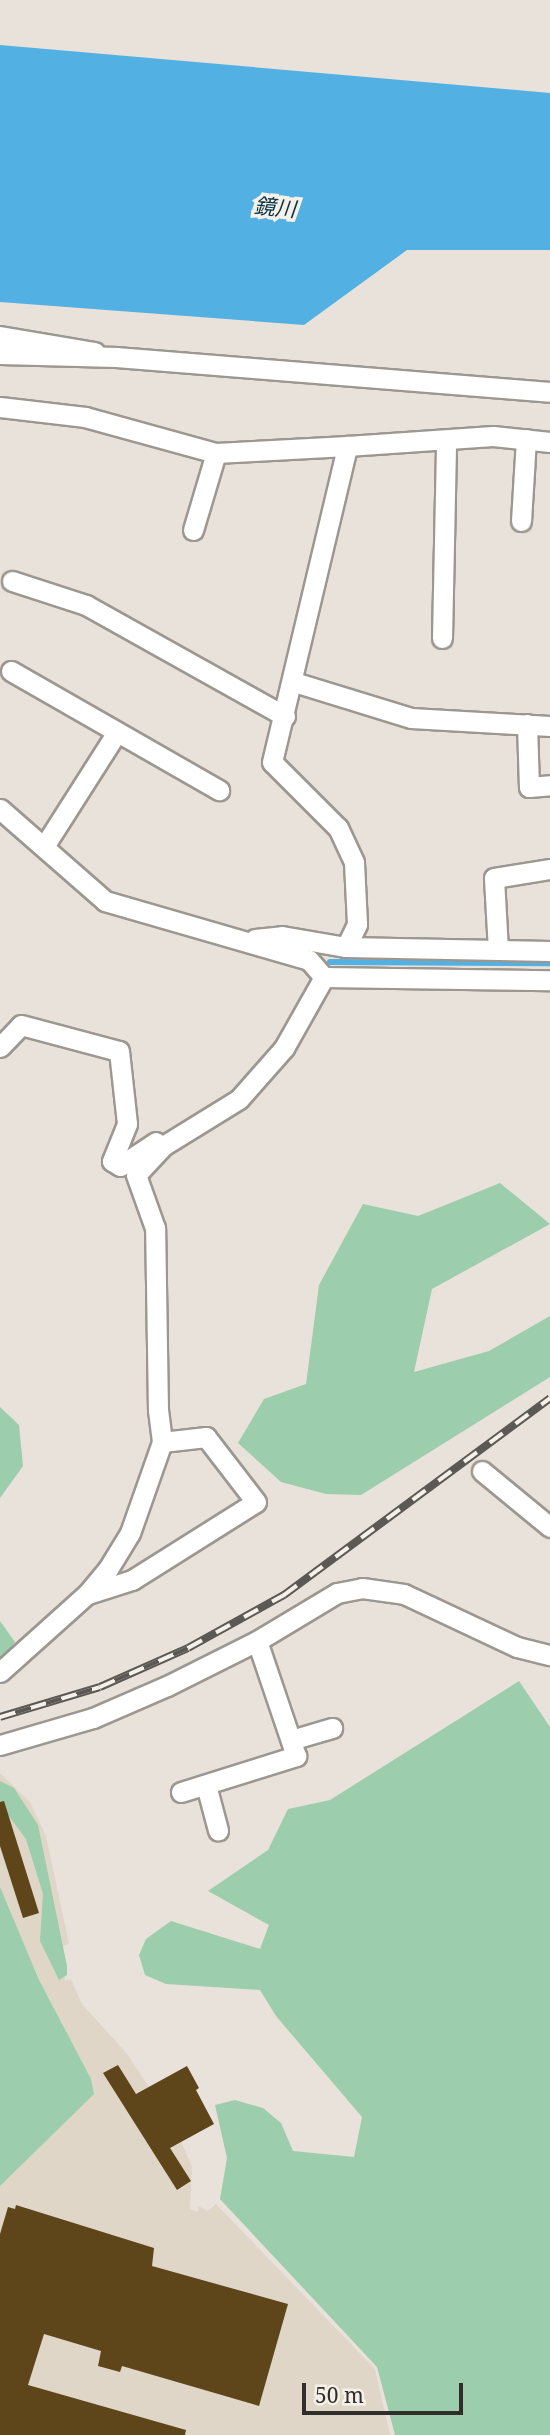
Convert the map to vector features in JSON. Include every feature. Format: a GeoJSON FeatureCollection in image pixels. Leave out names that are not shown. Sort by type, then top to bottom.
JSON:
{"type":"FeatureCollection","features":[{"type":"Feature","properties":{"kind":"street"},"geometry":{"type":"LineString","coordinates":[[0,336],[116,357],[550,392]]}},
{"type":"Feature","properties":{"kind":"street"},"geometry":{"type":"LineString","coordinates":[[0,354],[66,359],[116,357]]}},
{"type":"Feature","properties":{"kind":"street"},"geometry":{"type":"LineString","coordinates":[[0,407],[85,417],[216,453],[446,440],[526,439],[550,442]]}},
{"type":"Feature","properties":{"kind":"street"},"geometry":{"type":"LineString","coordinates":[[522,521],[526,439]]}},
{"type":"Feature","properties":{"kind":"street"},"geometry":{"type":"LineString","coordinates":[[442,638],[446,440]]}},
{"type":"Feature","properties":{"kind":"street"},"geometry":{"type":"LineString","coordinates":[[346,947],[357,924],[354,862],[338,828],[272,762],[294,682],[347,446]]}},
{"type":"Feature","properties":{"kind":"street"},"geometry":{"type":"LineString","coordinates":[[193,530],[216,453]]}},
{"type":"Feature","properties":{"kind":"street"},"geometry":{"type":"LineString","coordinates":[[12,581],[86,605],[285,716]]}},
{"type":"Feature","properties":{"kind":"street"},"geometry":{"type":"LineString","coordinates":[[11,671],[219,790]]}},
{"type":"Feature","properties":{"kind":"street"},"geometry":{"type":"LineString","coordinates":[[294,682],[411,718],[550,726]]}},
{"type":"Feature","properties":{"kind":"street"},"geometry":{"type":"LineString","coordinates":[[527,724],[529,787],[550,785]]}},
{"type":"Feature","properties":{"kind":"street"},"geometry":{"type":"LineString","coordinates":[[46,845],[117,732]]}},
{"type":"Feature","properties":{"kind":"street"},"geometry":{"type":"LineString","coordinates":[[0,809],[46,845],[92,892],[119,907],[309,960],[324,977],[550,980]]}},
{"type":"Feature","properties":{"kind":"street"},"geometry":{"type":"LineString","coordinates":[[498,950],[494,878],[550,869]]}},
{"type":"Feature","properties":{"kind":"street"},"geometry":{"type":"LineString","coordinates":[[245,940],[282,936],[346,947],[550,951]]}},
{"type":"Feature","properties":{"kind":"street"},"geometry":{"type":"LineString","coordinates":[[0,1672],[87,1594],[130,1533],[162,1442],[158,1411],[155,1228],[136,1175],[163,1146],[239,1099],[284,1048],[324,977]]}},
{"type":"Feature","properties":{"kind":"street"},"geometry":{"type":"LineString","coordinates":[[0,1047],[21,1025],[119,1051],[127,1124],[112,1161],[120,1166],[198,1112],[218,1114]]}},
{"type":"Feature","properties":{"kind":"street"},"geometry":{"type":"LineString","coordinates":[[87,1594],[132,1580],[256,1502],[206,1437],[162,1442]]}},
{"type":"Feature","properties":{"kind":"street"},"geometry":{"type":"LineString","coordinates":[[482,1471],[550,1527]]}},
{"type":"Feature","properties":{"kind":"street"},"geometry":{"type":"LineString","coordinates":[[0,1745],[93,1718],[257,1641],[337,1593],[362,1588],[404,1594],[517,1647],[550,1655]]}},
{"type":"Feature","properties":{"kind":"street"},"geometry":{"type":"LineString","coordinates":[[181,1792],[296,1756],[257,1641]]}},
{"type":"Feature","properties":{"kind":"street"},"geometry":{"type":"LineString","coordinates":[[291,1740],[332,1728]]}},
{"type":"Feature","properties":{"kind":"street"},"geometry":{"type":"LineString","coordinates":[[206,1785],[218,1830]]}},
{"type":"Feature","properties":{"kind":"shaded area"},"geometry":{"type":"Polygon","coordinates":[[[0,1773],[30,1802],[46,1836],[69,1944],[63,1946],[65,1981],[71,1979],[82,2004],[128,2055],[175,2127],[192,2167],[190,2209],[198,2212],[198,2206],[208,2211],[216,2204],[375,2369],[390,2435],[0,2435],[0,1773]]]}},
{"type":"Feature","properties":{"kind":"green space"},"geometry":{"type":"Polygon","coordinates":[[[500,1183],[550,1224],[432,1289],[414,1372],[489,1351],[550,1316],[550,1377],[361,1495],[326,1494],[281,1482],[238,1443],[264,1399],[306,1384],[319,1285],[363,1204],[418,1216],[500,1183]]]}},
{"type":"Feature","properties":{"kind":"green space"},"geometry":{"type":"Polygon","coordinates":[[[0,1407],[19,1425],[23,1466],[0,1498],[0,1407]]]}},
{"type":"Feature","properties":{"kind":"green space"},"geometry":{"type":"Polygon","coordinates":[[[0,1621],[15,1642],[0,1661],[0,1621]]]}},
{"type":"Feature","properties":{"kind":"green space"},"geometry":{"type":"Polygon","coordinates":[[[519,1681],[550,1727],[550,2435],[395,2435],[377,2367],[220,2199],[227,2158],[215,2105],[235,2100],[263,2108],[281,2123],[293,2151],[354,2157],[362,2117],[276,2016],[260,1990],[166,1984],[145,1975],[139,1955],[146,1939],[171,1921],[260,1949],[269,1925],[208,1891],[268,1850],[288,1809],[330,1800],[519,1681]]]}},
{"type":"Feature","properties":{"kind":"green space"},"geometry":{"type":"Polygon","coordinates":[[[0,1781],[14,1788],[38,1825],[67,1966],[67,1975],[59,1980],[40,1941],[43,1894],[26,1839],[0,1804],[0,1781]]]}},
{"type":"Feature","properties":{"kind":"green space"},"geometry":{"type":"Polygon","coordinates":[[[0,1887],[39,1980],[91,2079],[94,2094],[0,2186],[0,1887]]]}},
{"type":"Feature","properties":{"kind":"water","name":"鏡川"},"geometry":{"type":"Polygon","coordinates":[[[0,45],[550,93],[550,250],[407,250],[304,325],[0,302],[0,45]]]}},
{"type":"Feature","properties":{"kind":"building"},"geometry":{"type":"Polygon","coordinates":[[[4,1801],[39,1913],[23,1918],[0,1846],[0,1802],[4,1801]]]}},
{"type":"Feature","properties":{"kind":"building"},"geometry":{"type":"Polygon","coordinates":[[[118,2065],[136,2094],[187,2066],[199,2088],[196,2090],[214,2124],[170,2148],[191,2181],[177,2190],[103,2073],[118,2065]]]}},
{"type":"Feature","properties":{"kind":"building"},"geometry":{"type":"Polygon","coordinates":[[[16,2205],[154,2248],[152,2266],[288,2304],[259,2406],[122,2366],[120,2372],[98,2366],[101,2351],[44,2334],[28,2385],[186,2430],[185,2435],[0,2435],[0,2234],[8,2207],[15,2209],[16,2205]]]}},
{"type":"Feature","properties":{"kind":"waterway"},"geometry":{"type":"LineString","coordinates":[[330,962],[550,963]]}},
{"type":"Feature","properties":{"kind":"railway"},"geometry":{"type":"LineString","coordinates":[[0,1717],[100,1687],[188,1648],[284,1595],[550,1398]]}}]}
